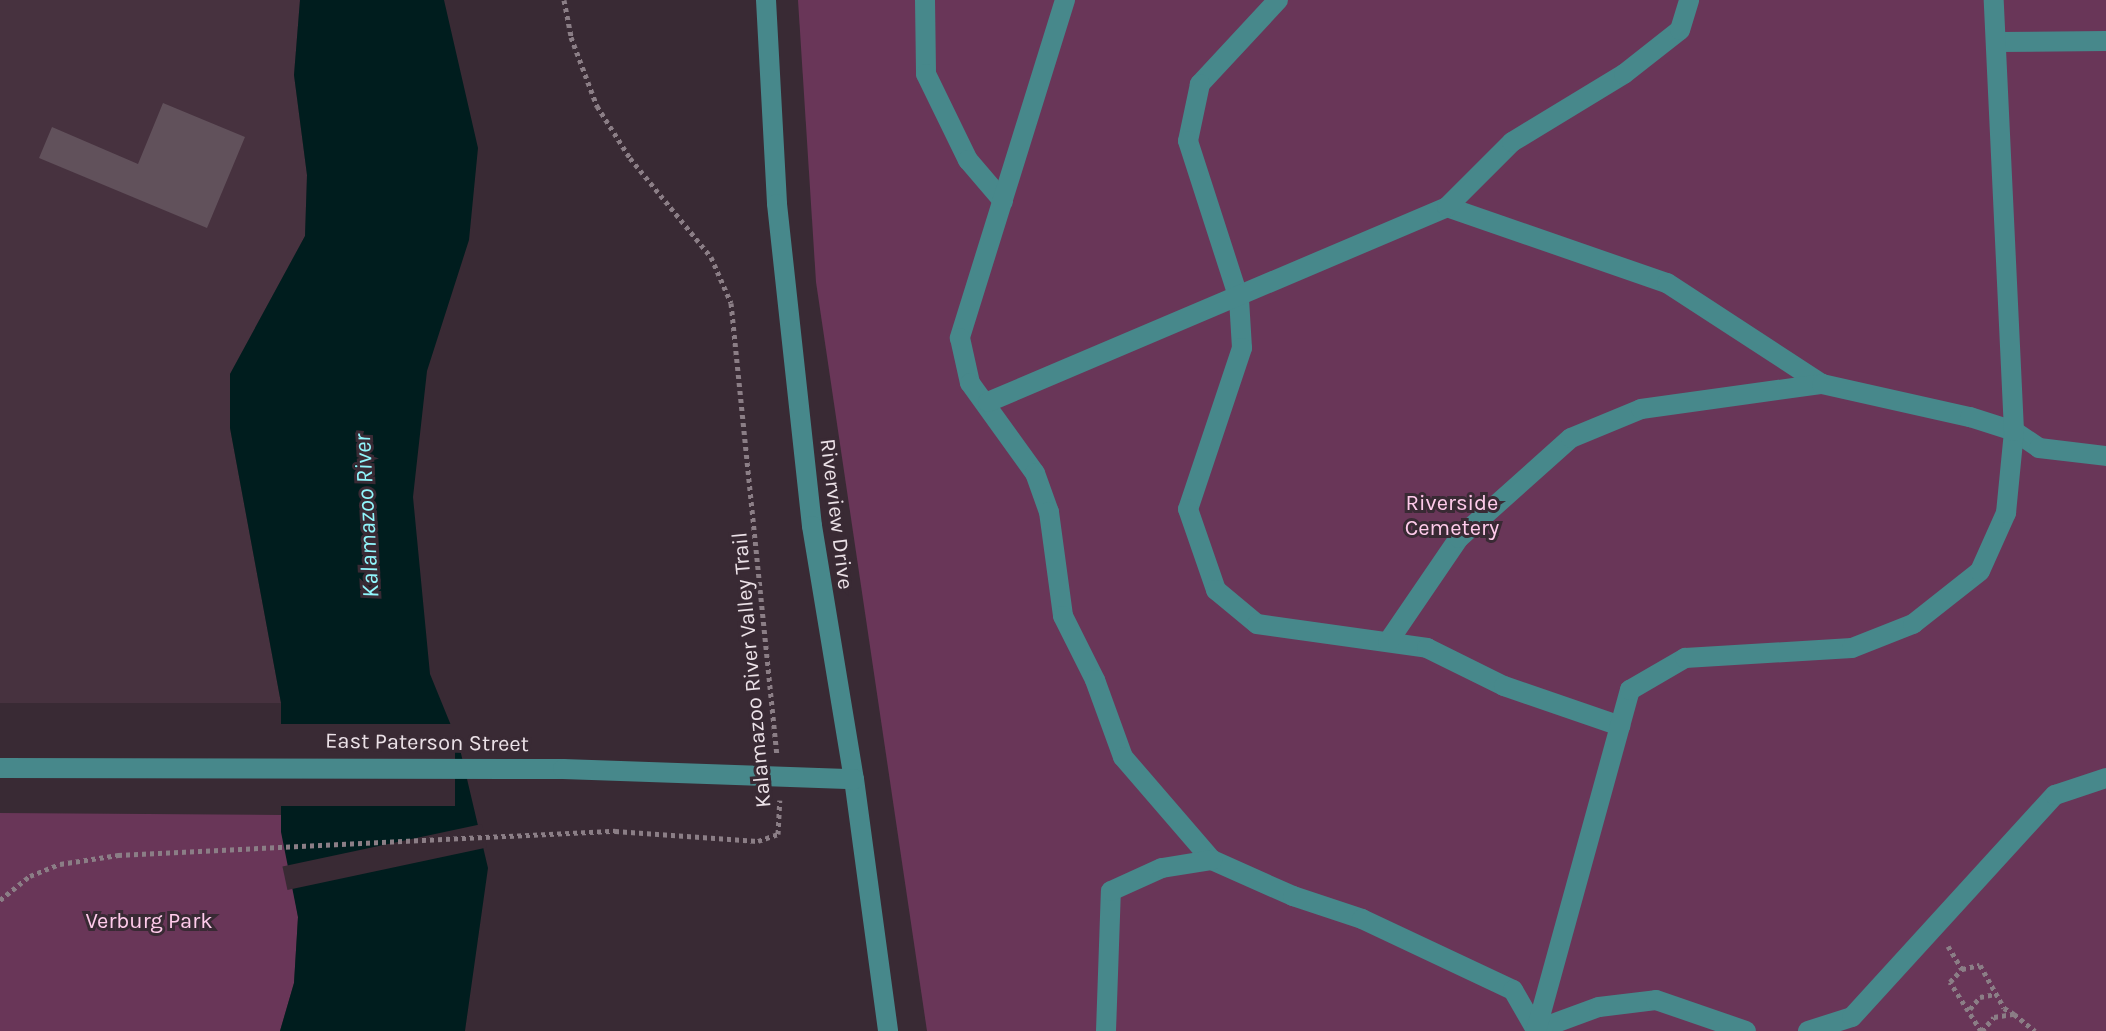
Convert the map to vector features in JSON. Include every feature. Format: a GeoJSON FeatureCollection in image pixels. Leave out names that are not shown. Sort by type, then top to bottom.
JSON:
{"type":"FeatureCollection","features":[{"type":"Feature","properties":{"kind":"street","name":"Riverview Drive"},"geometry":{"type":"LineString","coordinates":[[766,0],[777,204],[812,526],[854,779],[888,1031]]}},
{"type":"Feature","properties":{"kind":"street"},"geometry":{"type":"LineString","coordinates":[[925,0],[926,74],[968,160],[1003,201]]}},
{"type":"Feature","properties":{"kind":"street"},"geometry":{"type":"LineString","coordinates":[[1065,0],[960,338],[970,383],[988,402],[1035,473],[1049,512],[1063,616],[1095,680],[1123,757],[1212,860],[1362,919],[1513,990],[1536,1030]]}},
{"type":"Feature","properties":{"kind":"street"},"geometry":{"type":"LineString","coordinates":[[1278,0],[1200,84],[1188,141],[1239,299],[1242,348],[1188,509],[1216,590],[1257,624],[1427,648],[1504,686],[1620,726]]}},
{"type":"Feature","properties":{"kind":"street"},"geometry":{"type":"LineString","coordinates":[[988,402],[1239,299],[1447,207],[1512,142],[1624,74],[1680,30],[1689,0]]}},
{"type":"Feature","properties":{"kind":"street"},"geometry":{"type":"LineString","coordinates":[[1536,1030],[1630,690],[1685,658],[1852,648],[1913,624],[1980,571],[2006,513],[2014,431],[1994,0]]}},
{"type":"Feature","properties":{"kind":"street"},"geometry":{"type":"LineString","coordinates":[[1998,42],[2106,41]]}},
{"type":"Feature","properties":{"kind":"street"},"geometry":{"type":"LineString","coordinates":[[1447,207],[1667,283],[1822,384],[2014,431],[2039,448],[2106,456]]}},
{"type":"Feature","properties":{"kind":"street"},"geometry":{"type":"LineString","coordinates":[[1388,642],[1459,538],[1571,438],[1641,409],[1822,384]]}},
{"type":"Feature","properties":{"kind":"street","name":"East Paterson Street"},"geometry":{"type":"LineString","coordinates":[[0,768],[143,764],[563,769],[854,779]]}},
{"type":"Feature","properties":{"kind":"street"},"geometry":{"type":"LineString","coordinates":[[1808,1031],[1852,1017],[2055,795],[2106,778]]}},
{"type":"Feature","properties":{"kind":"street"},"geometry":{"type":"LineString","coordinates":[[1106,1031],[1111,891],[1162,868],[1212,860]]}},
{"type":"Feature","properties":{"kind":"street"},"geometry":{"type":"LineString","coordinates":[[1536,1030],[1599,1007],[1656,1000],[1746,1031]]}},
{"type":"Feature","properties":{"kind":"path","name":"Kalamazoo River Valley Trail"},"geometry":{"type":"LineString","coordinates":[[0,900],[30,876],[60,864],[156,854],[565,833],[769,839],[781,826],[731,303],[711,257],[630,158],[597,106],[571,37],[564,0]]}},
{"type":"Feature","properties":{"kind":"path"},"geometry":{"type":"LineString","coordinates":[[1949,947],[1962,969]]}},
{"type":"Feature","properties":{"kind":"path"},"geometry":{"type":"LineString","coordinates":[[2014,1014],[1994,1017],[1982,1031],[1950,982],[1962,969],[1980,965],[1995,994],[2035,1031]]}},
{"type":"Feature","properties":{"kind":"path"},"geometry":{"type":"LineString","coordinates":[[1970,1009],[1980,997],[1995,994]]}},
{"type":"Feature","properties":{"kind":"shaded area"},"geometry":{"type":"Polygon","coordinates":[[[0,0],[300,0],[294,75],[307,175],[305,236],[230,374],[230,428],[281,703],[0,703],[0,0]]]}},
{"type":"Feature","properties":{"kind":"green space","name":"Riverside Cemetery"},"geometry":{"type":"Polygon","coordinates":[[[798,0],[2106,0],[2106,1031],[927,1031],[816,282],[798,0]]]}},
{"type":"Feature","properties":{"kind":"green space","name":"Verburg Park"},"geometry":{"type":"Polygon","coordinates":[[[0,813],[281,815],[298,917],[294,983],[280,1031],[0,1031],[0,813]]]}},
{"type":"Feature","properties":{"kind":"water","name":"Kalamazoo River"},"geometry":{"type":"Polygon","coordinates":[[[300,0],[444,0],[478,148],[469,240],[427,371],[413,497],[430,674],[459,745],[488,868],[465,1031],[280,1031],[294,983],[298,917],[281,832],[281,703],[230,428],[230,374],[305,236],[307,175],[294,75],[300,0]]]}},
{"type":"Feature","properties":{"kind":"pier"},"geometry":{"type":"Polygon","coordinates":[[[277,724],[455,724],[455,806],[277,806],[277,724]]]}},
{"type":"Feature","properties":{"kind":"pier"},"geometry":{"type":"Polygon","coordinates":[[[482,824],[487,847],[287,890],[282,866],[482,824]]]}},
{"type":"Feature","properties":{"kind":"building"},"geometry":{"type":"Polygon","coordinates":[[[163,103],[245,137],[207,228],[39,158],[52,127],[138,164],[163,103]]]}}]}
